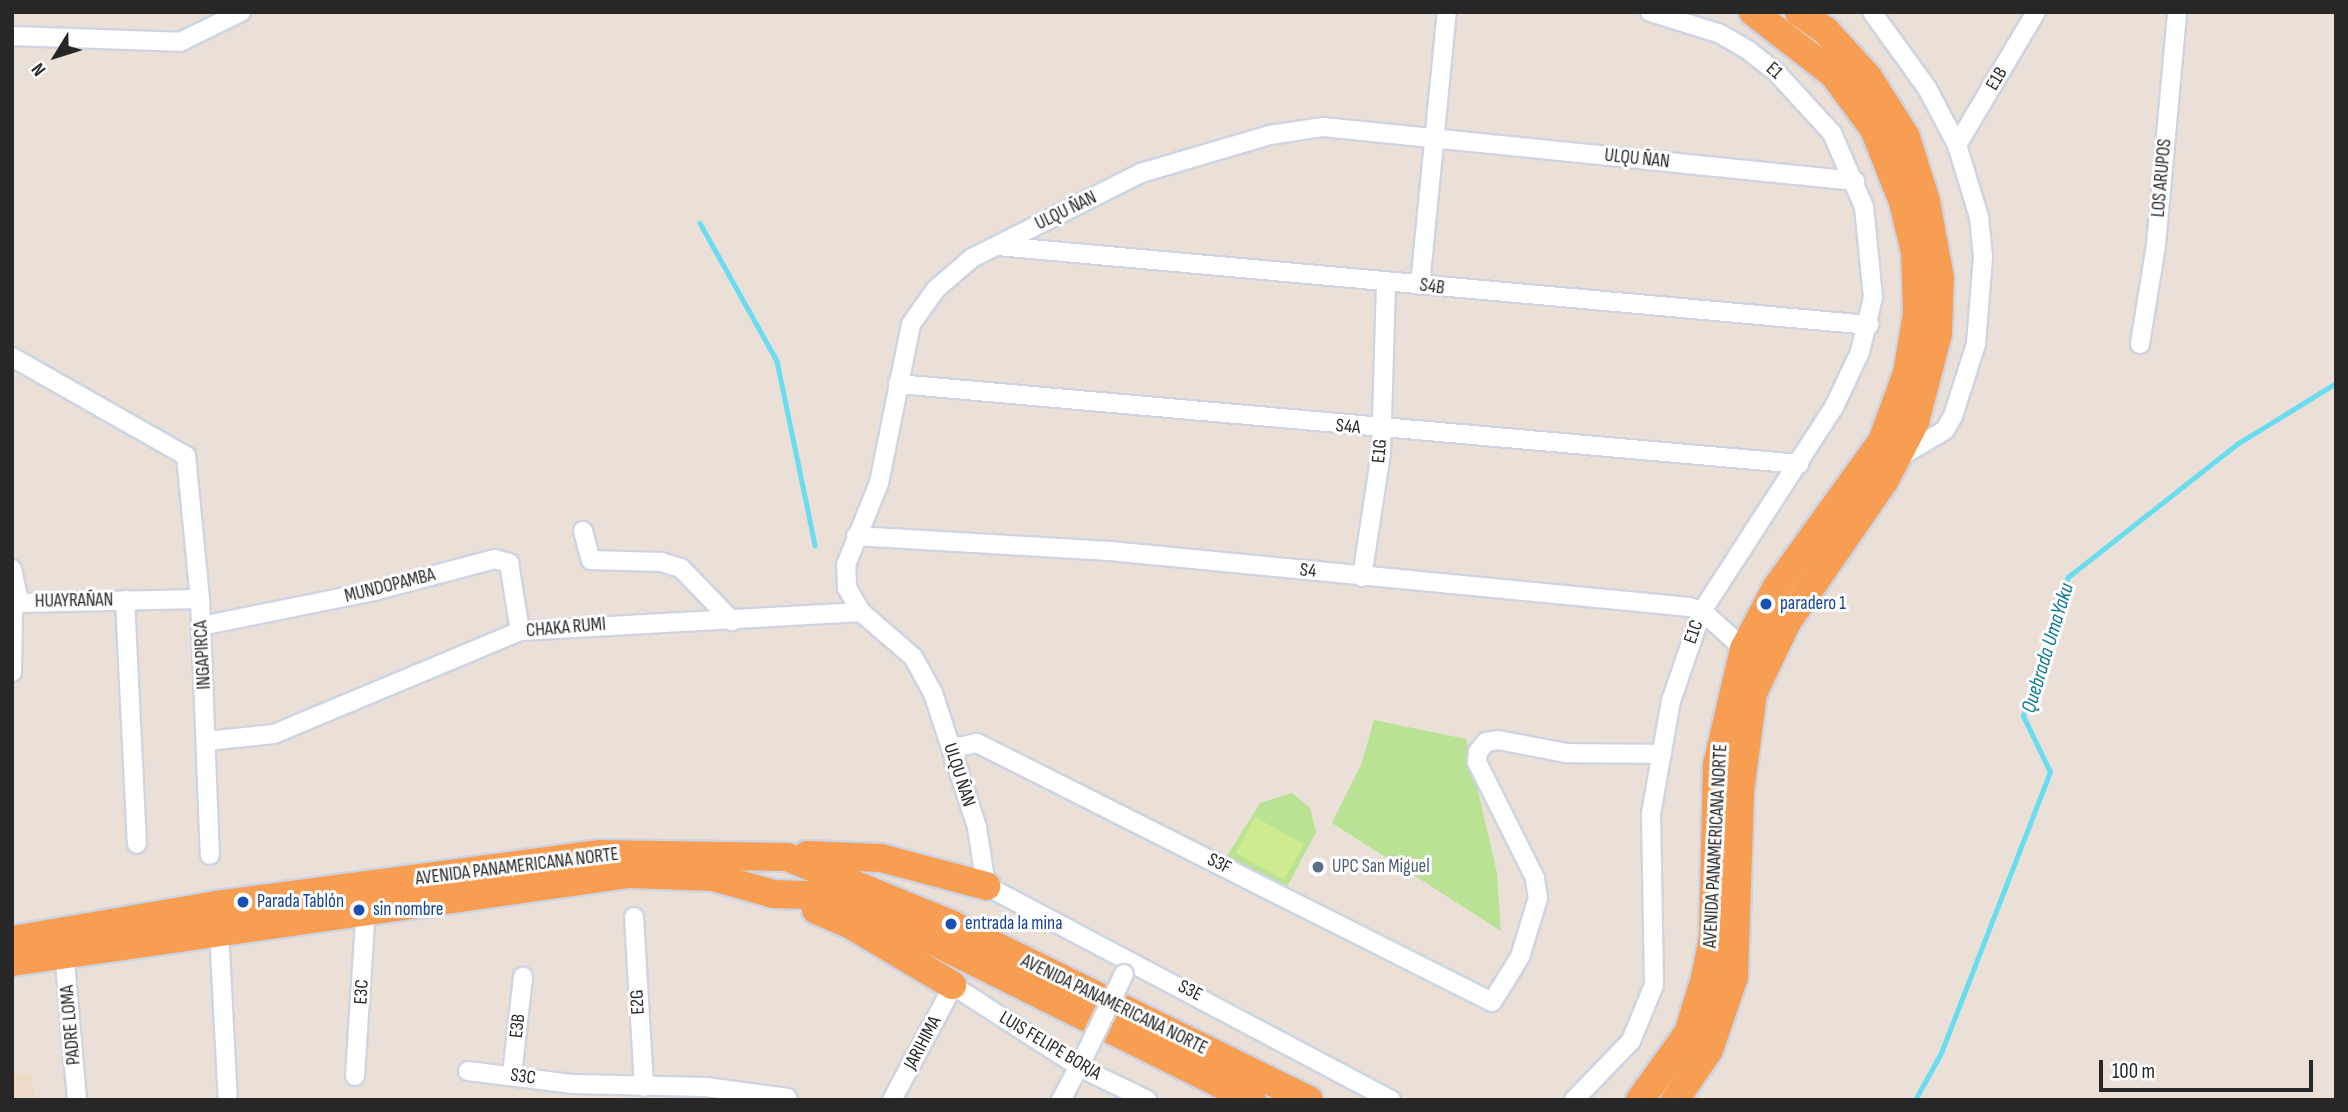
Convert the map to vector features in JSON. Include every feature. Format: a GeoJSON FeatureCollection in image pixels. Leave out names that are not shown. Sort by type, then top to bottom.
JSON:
{"type":"FeatureCollection","features":[{"type":"Feature","properties":{"kind":"highway","name":"AVENIDA PANAMERICANA NORTE"},"geometry":{"type":"LineString","coordinates":[[1640,1100],[1688,1033],[1705,978],[1713,938],[1717,765],[1744,649],[1776,588],[1882,441],[1908,373],[1917,295],[1915,252],[1903,202],[1866,114],[1833,74],[1753,12]]}},
{"type":"Feature","properties":{"kind":"highway","name":"AVENIDA PANAMERICANA NORTE"},"geometry":{"type":"LineString","coordinates":[[1675,1100],[1709,1050],[1734,976],[1740,901],[1740,792],[1754,693],[1787,622],[1894,460],[1915,422],[1938,334],[1940,278],[1926,201],[1906,137],[1868,77],[1828,22],[1799,12]]}},
{"type":"Feature","properties":{"kind":"highway","name":"AVENIDA PANAMERICANA NORTE"},"geometry":{"type":"LineString","coordinates":[[12,940],[217,905],[600,854],[787,857],[951,924],[1309,1100]]}},
{"type":"Feature","properties":{"kind":"highway"},"geometry":{"type":"LineString","coordinates":[[787,857],[881,858],[986,886]]}},
{"type":"Feature","properties":{"kind":"highway","name":"AVENIDA PANAMERICANA NORTE"},"geometry":{"type":"LineString","coordinates":[[12,962],[64,951],[628,874],[713,877],[774,894],[811,895],[866,908],[1252,1100]]}},
{"type":"Feature","properties":{"kind":"highway"},"geometry":{"type":"LineString","coordinates":[[774,894],[849,924],[952,985]]}},
{"type":"Feature","properties":{"kind":"street"},"geometry":{"type":"LineString","coordinates":[[12,36],[180,42],[241,12]]}},
{"type":"Feature","properties":{"kind":"street"},"geometry":{"type":"LineString","coordinates":[[1420,285],[1447,12]]}},
{"type":"Feature","properties":{"kind":"street","name":"E1"},"geometry":{"type":"LineString","coordinates":[[1650,12],[1718,33],[1776,72],[1832,133],[1855,181]]}},
{"type":"Feature","properties":{"kind":"street"},"geometry":{"type":"LineString","coordinates":[[1872,12],[1927,88],[1957,145],[1979,217],[1983,257],[1976,344],[1945,430],[1894,460]]}},
{"type":"Feature","properties":{"kind":"street","name":"E1B"},"geometry":{"type":"LineString","coordinates":[[1957,145],[2036,12]]}},
{"type":"Feature","properties":{"kind":"street","name":"LOS ARUPOS"},"geometry":{"type":"LineString","coordinates":[[2140,344],[2156,244],[2177,12]]}},
{"type":"Feature","properties":{"kind":"street","name":"ULQU ÑAN"},"geometry":{"type":"LineString","coordinates":[[986,886],[977,827],[933,693],[913,657],[861,612],[847,588],[846,565],[879,483],[911,324],[936,289],[972,258],[1141,173],[1270,135],[1323,127],[1855,181]]}},
{"type":"Feature","properties":{"kind":"street","name":"E1C"},"geometry":{"type":"LineString","coordinates":[[1574,1100],[1632,1041],[1654,985],[1651,814],[1671,702],[1702,611],[1834,407],[1869,325],[1873,250],[1855,181]]}},
{"type":"Feature","properties":{"kind":"street","name":"S4B"},"geometry":{"type":"LineString","coordinates":[[996,245],[1869,325]]}},
{"type":"Feature","properties":{"kind":"street","name":"E1G"},"geometry":{"type":"LineString","coordinates":[[1362,577],[1382,430],[1386,282]]}},
{"type":"Feature","properties":{"kind":"street","name":"INGAPIRCA"},"geometry":{"type":"LineString","coordinates":[[12,357],[186,456],[200,599],[210,855]]}},
{"type":"Feature","properties":{"kind":"street","name":"S4A"},"geometry":{"type":"LineString","coordinates":[[898,384],[1382,430],[1799,464]]}},
{"type":"Feature","properties":{"kind":"street"},"geometry":{"type":"LineString","coordinates":[[583,531],[592,561],[661,562],[681,568],[732,621]]}},
{"type":"Feature","properties":{"kind":"street","name":"S4"},"geometry":{"type":"LineString","coordinates":[[856,536],[1110,551],[1362,577],[1562,592],[1702,611]]}},
{"type":"Feature","properties":{"kind":"street","name":"MUNDOPAMBA"},"geometry":{"type":"LineString","coordinates":[[201,626],[374,591],[495,559],[509,563],[520,631]]}},
{"type":"Feature","properties":{"kind":"street"},"geometry":{"type":"LineString","coordinates":[[12,569],[19,603]]}},
{"type":"Feature","properties":{"kind":"street","name":"HUAYRAÑAN"},"geometry":{"type":"LineString","coordinates":[[12,672],[13,610],[19,603],[200,599]]}},
{"type":"Feature","properties":{"kind":"street"},"geometry":{"type":"LineString","coordinates":[[125,600],[136,844]]}},
{"type":"Feature","properties":{"kind":"street"},"geometry":{"type":"LineString","coordinates":[[1702,611],[1744,649]]}},
{"type":"Feature","properties":{"kind":"street","name":"CHAKA RUMI"},"geometry":{"type":"LineString","coordinates":[[207,741],[274,734],[520,631],[574,624],[732,621],[861,612]]}},
{"type":"Feature","properties":{"kind":"street","name":"S3F"},"geometry":{"type":"LineString","coordinates":[[954,761],[965,742],[1008,757],[1492,1002],[1520,957],[1538,898],[1535,878],[1477,762],[1478,751],[1486,742],[1498,740],[1566,753],[1662,754]]}},
{"type":"Feature","properties":{"kind":"street","name":"S3E"},"geometry":{"type":"LineString","coordinates":[[986,886],[1127,967],[1391,1100]]}},
{"type":"Feature","properties":{"kind":"street","name":"E3C"},"geometry":{"type":"LineString","coordinates":[[355,1076],[366,908]]}},
{"type":"Feature","properties":{"kind":"street","name":"E2G"},"geometry":{"type":"LineString","coordinates":[[634,917],[644,1087]]}},
{"type":"Feature","properties":{"kind":"street"},"geometry":{"type":"LineString","coordinates":[[219,931],[228,1100]]}},
{"type":"Feature","properties":{"kind":"street","name":"PADRE LOMA"},"geometry":{"type":"LineString","coordinates":[[64,951],[77,1100]]}},
{"type":"Feature","properties":{"kind":"street"},"geometry":{"type":"LineString","coordinates":[[1061,1100],[1127,967]]}},
{"type":"Feature","properties":{"kind":"street","name":"E3B"},"geometry":{"type":"LineString","coordinates":[[512,1075],[523,977]]}},
{"type":"Feature","properties":{"kind":"street","name":"LUIS FELIPE BORJA"},"geometry":{"type":"LineString","coordinates":[[952,985],[991,1011],[1147,1100]]}},
{"type":"Feature","properties":{"kind":"street","name":"JARIHIMA"},"geometry":{"type":"LineString","coordinates":[[892,1100],[952,985]]}},
{"type":"Feature","properties":{"kind":"street","name":"S3C"},"geometry":{"type":"LineString","coordinates":[[468,1071],[788,1098]]}},
{"type":"Feature","properties":{"kind":"shaded area"},"geometry":{"type":"Polygon","coordinates":[[[30,1073],[36,1100],[12,1100],[12,1074],[30,1073]]]}},
{"type":"Feature","properties":{"kind":"green space"},"geometry":{"type":"Polygon","coordinates":[[[1374,720],[1466,739],[1497,873],[1501,931],[1332,823],[1361,765],[1374,720]]]}},
{"type":"Feature","properties":{"kind":"green space"},"geometry":{"type":"Polygon","coordinates":[[[1292,793],[1310,808],[1316,832],[1287,887],[1227,856],[1260,803],[1292,793]]]}},
{"type":"Feature","properties":{"kind":"green space"},"geometry":{"type":"Polygon","coordinates":[[[1255,817],[1304,844],[1284,880],[1235,853],[1255,817]]]}},
{"type":"Feature","properties":{"kind":"waterway"},"geometry":{"type":"LineString","coordinates":[[700,223],[777,361],[815,545]]}},
{"type":"Feature","properties":{"kind":"waterway","name":"Quebrada UmaYaku"},"geometry":{"type":"LineString","coordinates":[[1915,1100],[1941,1053],[2050,772],[2023,716],[2068,577],[2237,444],[2336,383]]}},
{"type":"Feature","properties":{"kind":"place","name":"paradero 1"},"geometry":{"type":"Point","coordinates":[1766,604]}},
{"type":"Feature","properties":{"kind":"place","name":"UPC San Miguel"},"geometry":{"type":"Point","coordinates":[1318,867]}},
{"type":"Feature","properties":{"kind":"place","name":"Parada Tablón"},"geometry":{"type":"Point","coordinates":[243,902]}},
{"type":"Feature","properties":{"kind":"place","name":"sin nombre"},"geometry":{"type":"Point","coordinates":[359,910]}},
{"type":"Feature","properties":{"kind":"place","name":"entrada la mina"},"geometry":{"type":"Point","coordinates":[951,924]}}]}
